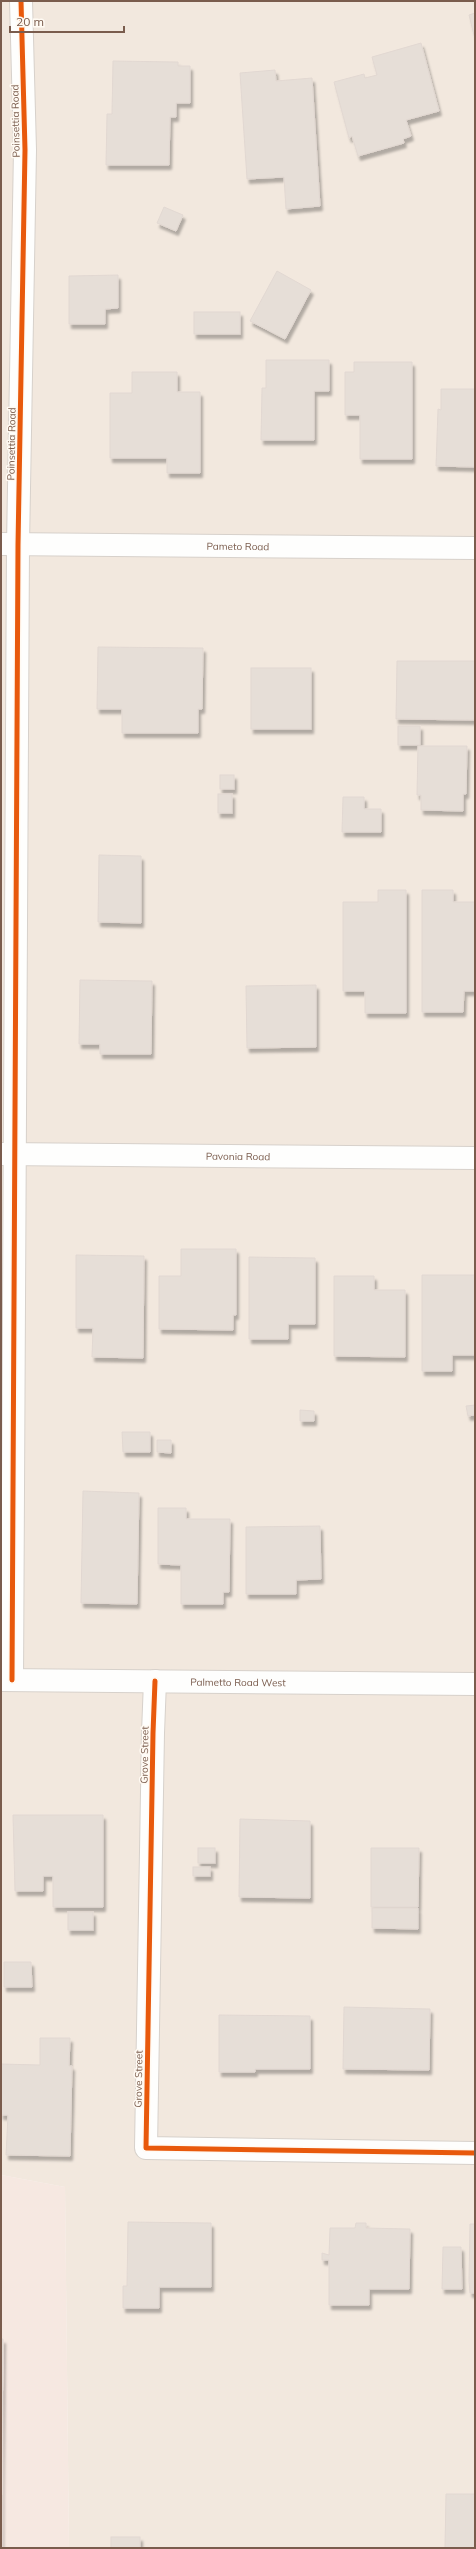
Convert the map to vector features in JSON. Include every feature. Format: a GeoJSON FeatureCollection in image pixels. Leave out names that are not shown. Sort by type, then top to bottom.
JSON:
{"type":"FeatureCollection","features":[{"type":"Feature","properties":{"kind":"street","name":"Poinsettia Road"},"geometry":{"type":"LineString","coordinates":[[7,1680],[10,544],[25,150],[21,1]]}},
{"type":"Feature","properties":{"kind":"street","name":"Pameto Road"},"geometry":{"type":"LineString","coordinates":[[10,544],[475,548]]}},
{"type":"Feature","properties":{"kind":"street","name":"Pavonia Road"},"geometry":{"type":"LineString","coordinates":[[9,1154],[475,1158]]}},
{"type":"Feature","properties":{"kind":"street","name":"Palmetto Road West"},"geometry":{"type":"LineString","coordinates":[[7,1680],[475,1684]]}},
{"type":"Feature","properties":{"kind":"street","name":"Grove Street"},"geometry":{"type":"LineString","coordinates":[[156,1681],[153,1733],[146,2148],[475,2153]]}},
{"type":"Feature","properties":{"kind":"shaded area"},"geometry":{"type":"Polygon","coordinates":[[[1,1],[475,1],[475,2548],[69,2548],[65,2187],[1,2175],[1,1]]]}},
{"type":"Feature","properties":{"kind":"shaded area"},"geometry":{"type":"Polygon","coordinates":[[[1,2175],[65,2187],[69,2548],[1,2548],[1,2175]]]}},
{"type":"Feature","properties":{"kind":"building"},"geometry":{"type":"Polygon","coordinates":[[[475,13],[475,39],[469,15],[475,13]]]}},
{"type":"Feature","properties":{"kind":"building"},"geometry":{"type":"Polygon","coordinates":[[[421,43],[439,111],[406,120],[411,136],[403,139],[404,143],[358,156],[352,136],[349,138],[334,82],[364,74],[365,78],[377,75],[372,57],[421,43]]]}},
{"type":"Feature","properties":{"kind":"building"},"geometry":{"type":"Polygon","coordinates":[[[113,61],[178,62],[178,66],[190,66],[190,103],[176,103],[176,117],[170,117],[169,165],[106,165],[107,114],[112,114],[113,61]]]}},
{"type":"Feature","properties":{"kind":"building"},"geometry":{"type":"Polygon","coordinates":[[[275,70],[276,81],[312,78],[320,206],[286,209],[284,177],[247,179],[240,73],[275,70]]]}},
{"type":"Feature","properties":{"kind":"building"},"geometry":{"type":"Polygon","coordinates":[[[164,207],[183,215],[176,231],[157,223],[164,207]]]}},
{"type":"Feature","properties":{"kind":"building"},"geometry":{"type":"Polygon","coordinates":[[[277,271],[311,290],[285,339],[250,321],[277,271]]]}},
{"type":"Feature","properties":{"kind":"building"},"geometry":{"type":"Polygon","coordinates":[[[118,275],[118,308],[105,309],[105,324],[69,324],[69,276],[118,275]]]}},
{"type":"Feature","properties":{"kind":"building"},"geometry":{"type":"Polygon","coordinates":[[[194,312],[240,312],[240,334],[194,334],[194,312]]]}},
{"type":"Feature","properties":{"kind":"building"},"geometry":{"type":"Polygon","coordinates":[[[266,360],[329,360],[329,391],[314,391],[314,440],[261,440],[262,388],[266,388],[266,360]]]}},
{"type":"Feature","properties":{"kind":"building"},"geometry":{"type":"Polygon","coordinates":[[[354,362],[412,362],[412,459],[360,459],[360,415],[345,415],[345,372],[354,372],[354,362]]]}},
{"type":"Feature","properties":{"kind":"building"},"geometry":{"type":"Polygon","coordinates":[[[132,372],[177,372],[177,392],[200,392],[200,473],[167,473],[167,458],[110,458],[110,393],[132,393],[132,372]]]}},
{"type":"Feature","properties":{"kind":"building"},"geometry":{"type":"Polygon","coordinates":[[[441,389],[475,389],[475,467],[436,466],[438,409],[441,410],[441,389]]]}},
{"type":"Feature","properties":{"kind":"building"},"geometry":{"type":"Polygon","coordinates":[[[98,647],[203,648],[202,709],[198,709],[198,733],[122,733],[122,709],[97,709],[98,647]]]}},
{"type":"Feature","properties":{"kind":"building"},"geometry":{"type":"Polygon","coordinates":[[[397,661],[475,661],[475,720],[396,719],[397,661]]]}},
{"type":"Feature","properties":{"kind":"building"},"geometry":{"type":"Polygon","coordinates":[[[251,668],[311,668],[311,729],[251,729],[251,668]]]}},
{"type":"Feature","properties":{"kind":"building"},"geometry":{"type":"Polygon","coordinates":[[[398,726],[420,726],[420,745],[398,745],[398,726]]]}},
{"type":"Feature","properties":{"kind":"building"},"geometry":{"type":"Polygon","coordinates":[[[418,746],[467,746],[466,794],[463,794],[463,811],[421,810],[421,795],[417,795],[418,746]]]}},
{"type":"Feature","properties":{"kind":"building"},"geometry":{"type":"Polygon","coordinates":[[[220,775],[234,775],[234,789],[220,789],[220,775]]]}},
{"type":"Feature","properties":{"kind":"building"},"geometry":{"type":"Polygon","coordinates":[[[218,794],[232,794],[232,813],[218,813],[218,794]]]}},
{"type":"Feature","properties":{"kind":"building"},"geometry":{"type":"Polygon","coordinates":[[[343,797],[364,797],[364,809],[381,809],[381,832],[342,832],[343,797]]]}},
{"type":"Feature","properties":{"kind":"building"},"geometry":{"type":"Polygon","coordinates":[[[99,855],[141,856],[141,923],[98,922],[99,855]]]}},
{"type":"Feature","properties":{"kind":"building"},"geometry":{"type":"Polygon","coordinates":[[[378,890],[406,890],[406,1013],[365,1013],[365,991],[343,991],[343,902],[378,902],[378,890]]]}},
{"type":"Feature","properties":{"kind":"building"},"geometry":{"type":"Polygon","coordinates":[[[422,890],[453,890],[453,902],[475,902],[475,991],[464,991],[463,1012],[422,1012],[422,890]]]}},
{"type":"Feature","properties":{"kind":"building"},"geometry":{"type":"Polygon","coordinates":[[[80,980],[152,981],[151,1054],[100,1054],[100,1044],[79,1044],[80,980]]]}},
{"type":"Feature","properties":{"kind":"building"},"geometry":{"type":"Polygon","coordinates":[[[316,985],[316,1047],[247,1048],[246,986],[316,985]]]}},
{"type":"Feature","properties":{"kind":"building"},"geometry":{"type":"Polygon","coordinates":[[[181,1249],[236,1249],[236,1315],[233,1315],[233,1330],[159,1329],[159,1276],[181,1276],[181,1249]]]}},
{"type":"Feature","properties":{"kind":"building"},"geometry":{"type":"Polygon","coordinates":[[[76,1255],[144,1256],[143,1358],[92,1357],[93,1328],[76,1328],[76,1255]]]}},
{"type":"Feature","properties":{"kind":"building"},"geometry":{"type":"Polygon","coordinates":[[[249,1257],[315,1258],[315,1324],[288,1324],[288,1339],[249,1339],[249,1257]]]}},
{"type":"Feature","properties":{"kind":"building"},"geometry":{"type":"Polygon","coordinates":[[[422,1275],[475,1275],[475,1355],[452,1355],[452,1371],[422,1371],[422,1275]]]}},
{"type":"Feature","properties":{"kind":"building"},"geometry":{"type":"Polygon","coordinates":[[[334,1276],[374,1276],[374,1290],[405,1290],[405,1357],[334,1356],[334,1276]]]}},
{"type":"Feature","properties":{"kind":"building"},"geometry":{"type":"Polygon","coordinates":[[[475,1405],[475,1415],[468,1416],[466,1406],[475,1405]]]}},
{"type":"Feature","properties":{"kind":"building"},"geometry":{"type":"Polygon","coordinates":[[[300,1410],[314,1411],[314,1421],[300,1421],[300,1410]]]}},
{"type":"Feature","properties":{"kind":"building"},"geometry":{"type":"Polygon","coordinates":[[[122,1432],[150,1432],[150,1452],[123,1452],[122,1432]]]}},
{"type":"Feature","properties":{"kind":"building"},"geometry":{"type":"Polygon","coordinates":[[[157,1440],[171,1440],[171,1453],[157,1452],[157,1440]]]}},
{"type":"Feature","properties":{"kind":"building"},"geometry":{"type":"Polygon","coordinates":[[[83,1491],[139,1493],[137,1604],[81,1603],[83,1491]]]}},
{"type":"Feature","properties":{"kind":"building"},"geometry":{"type":"Polygon","coordinates":[[[158,1508],[186,1508],[186,1519],[230,1519],[229,1592],[223,1592],[223,1604],[181,1604],[181,1565],[158,1564],[158,1508]]]}},
{"type":"Feature","properties":{"kind":"building"},"geometry":{"type":"Polygon","coordinates":[[[320,1526],[321,1579],[296,1580],[296,1594],[246,1594],[246,1527],[320,1526]]]}},
{"type":"Feature","properties":{"kind":"building"},"geometry":{"type":"Polygon","coordinates":[[[13,1815],[103,1815],[103,1907],[53,1907],[53,1876],[43,1876],[43,1891],[15,1891],[13,1815]]]}},
{"type":"Feature","properties":{"kind":"building"},"geometry":{"type":"Polygon","coordinates":[[[240,1819],[310,1821],[310,1898],[239,1897],[240,1819]]]}},
{"type":"Feature","properties":{"kind":"building"},"geometry":{"type":"Polygon","coordinates":[[[198,1848],[215,1848],[215,1863],[198,1863],[198,1848]]]}},
{"type":"Feature","properties":{"kind":"building"},"geometry":{"type":"Polygon","coordinates":[[[371,1848],[419,1848],[418,1907],[371,1907],[371,1848]]]}},
{"type":"Feature","properties":{"kind":"building"},"geometry":{"type":"Polygon","coordinates":[[[193,1867],[210,1867],[210,1876],[193,1876],[193,1867]]]}},
{"type":"Feature","properties":{"kind":"building"},"geometry":{"type":"Polygon","coordinates":[[[372,1908],[418,1908],[418,1929],[372,1928],[372,1908]]]}},
{"type":"Feature","properties":{"kind":"building"},"geometry":{"type":"Polygon","coordinates":[[[68,1912],[93,1912],[93,1930],[68,1930],[68,1912]]]}},
{"type":"Feature","properties":{"kind":"building"},"geometry":{"type":"Polygon","coordinates":[[[4,1962],[31,1962],[32,1987],[4,1987],[4,1962]]]}},
{"type":"Feature","properties":{"kind":"building"},"geometry":{"type":"Polygon","coordinates":[[[344,2007],[430,2009],[429,2070],[343,2069],[344,2007]]]}},
{"type":"Feature","properties":{"kind":"building"},"geometry":{"type":"Polygon","coordinates":[[[219,2015],[310,2016],[310,2069],[255,2069],[255,2072],[219,2072],[219,2015]]]}},
{"type":"Feature","properties":{"kind":"building"},"geometry":{"type":"Polygon","coordinates":[[[40,2038],[70,2038],[69,2066],[72,2066],[70,2156],[6,2155],[8,2115],[1,2115],[1,2064],[40,2065],[40,2038]]]}},
{"type":"Feature","properties":{"kind":"building"},"geometry":{"type":"Polygon","coordinates":[[[128,2222],[211,2223],[211,2287],[159,2287],[159,2308],[123,2308],[123,2286],[127,2286],[128,2222]]]}},
{"type":"Feature","properties":{"kind":"building"},"geometry":{"type":"Polygon","coordinates":[[[356,2223],[366,2223],[366,2228],[410,2229],[409,2289],[369,2289],[369,2305],[329,2305],[329,2260],[322,2260],[322,2253],[329,2255],[330,2228],[355,2228],[356,2223]]]}},
{"type":"Feature","properties":{"kind":"building"},"geometry":{"type":"Polygon","coordinates":[[[470,2224],[475,2224],[475,2293],[470,2293],[469,2281],[470,2224]]]}},
{"type":"Feature","properties":{"kind":"building"},"geometry":{"type":"Polygon","coordinates":[[[443,2247],[461,2247],[462,2289],[442,2289],[443,2247]]]}},
{"type":"Feature","properties":{"kind":"building"},"geometry":{"type":"Polygon","coordinates":[[[1,2339],[3,2339],[1,2548],[1,2339]]]}},
{"type":"Feature","properties":{"kind":"building"},"geometry":{"type":"Polygon","coordinates":[[[446,2494],[475,2494],[475,2548],[445,2548],[446,2494]]]}},
{"type":"Feature","properties":{"kind":"building"},"geometry":{"type":"Polygon","coordinates":[[[111,2537],[140,2537],[140,2548],[111,2548],[111,2537]]]}},
{"type":"Feature","properties":{"kind":"cycle path"},"geometry":{"type":"LineString","coordinates":[[12,1680],[18,545],[25,150],[21,1]]}},
{"type":"Feature","properties":{"kind":"cycle path"},"geometry":{"type":"LineString","coordinates":[[155,1681],[146,2148],[475,2153]]}}]}
